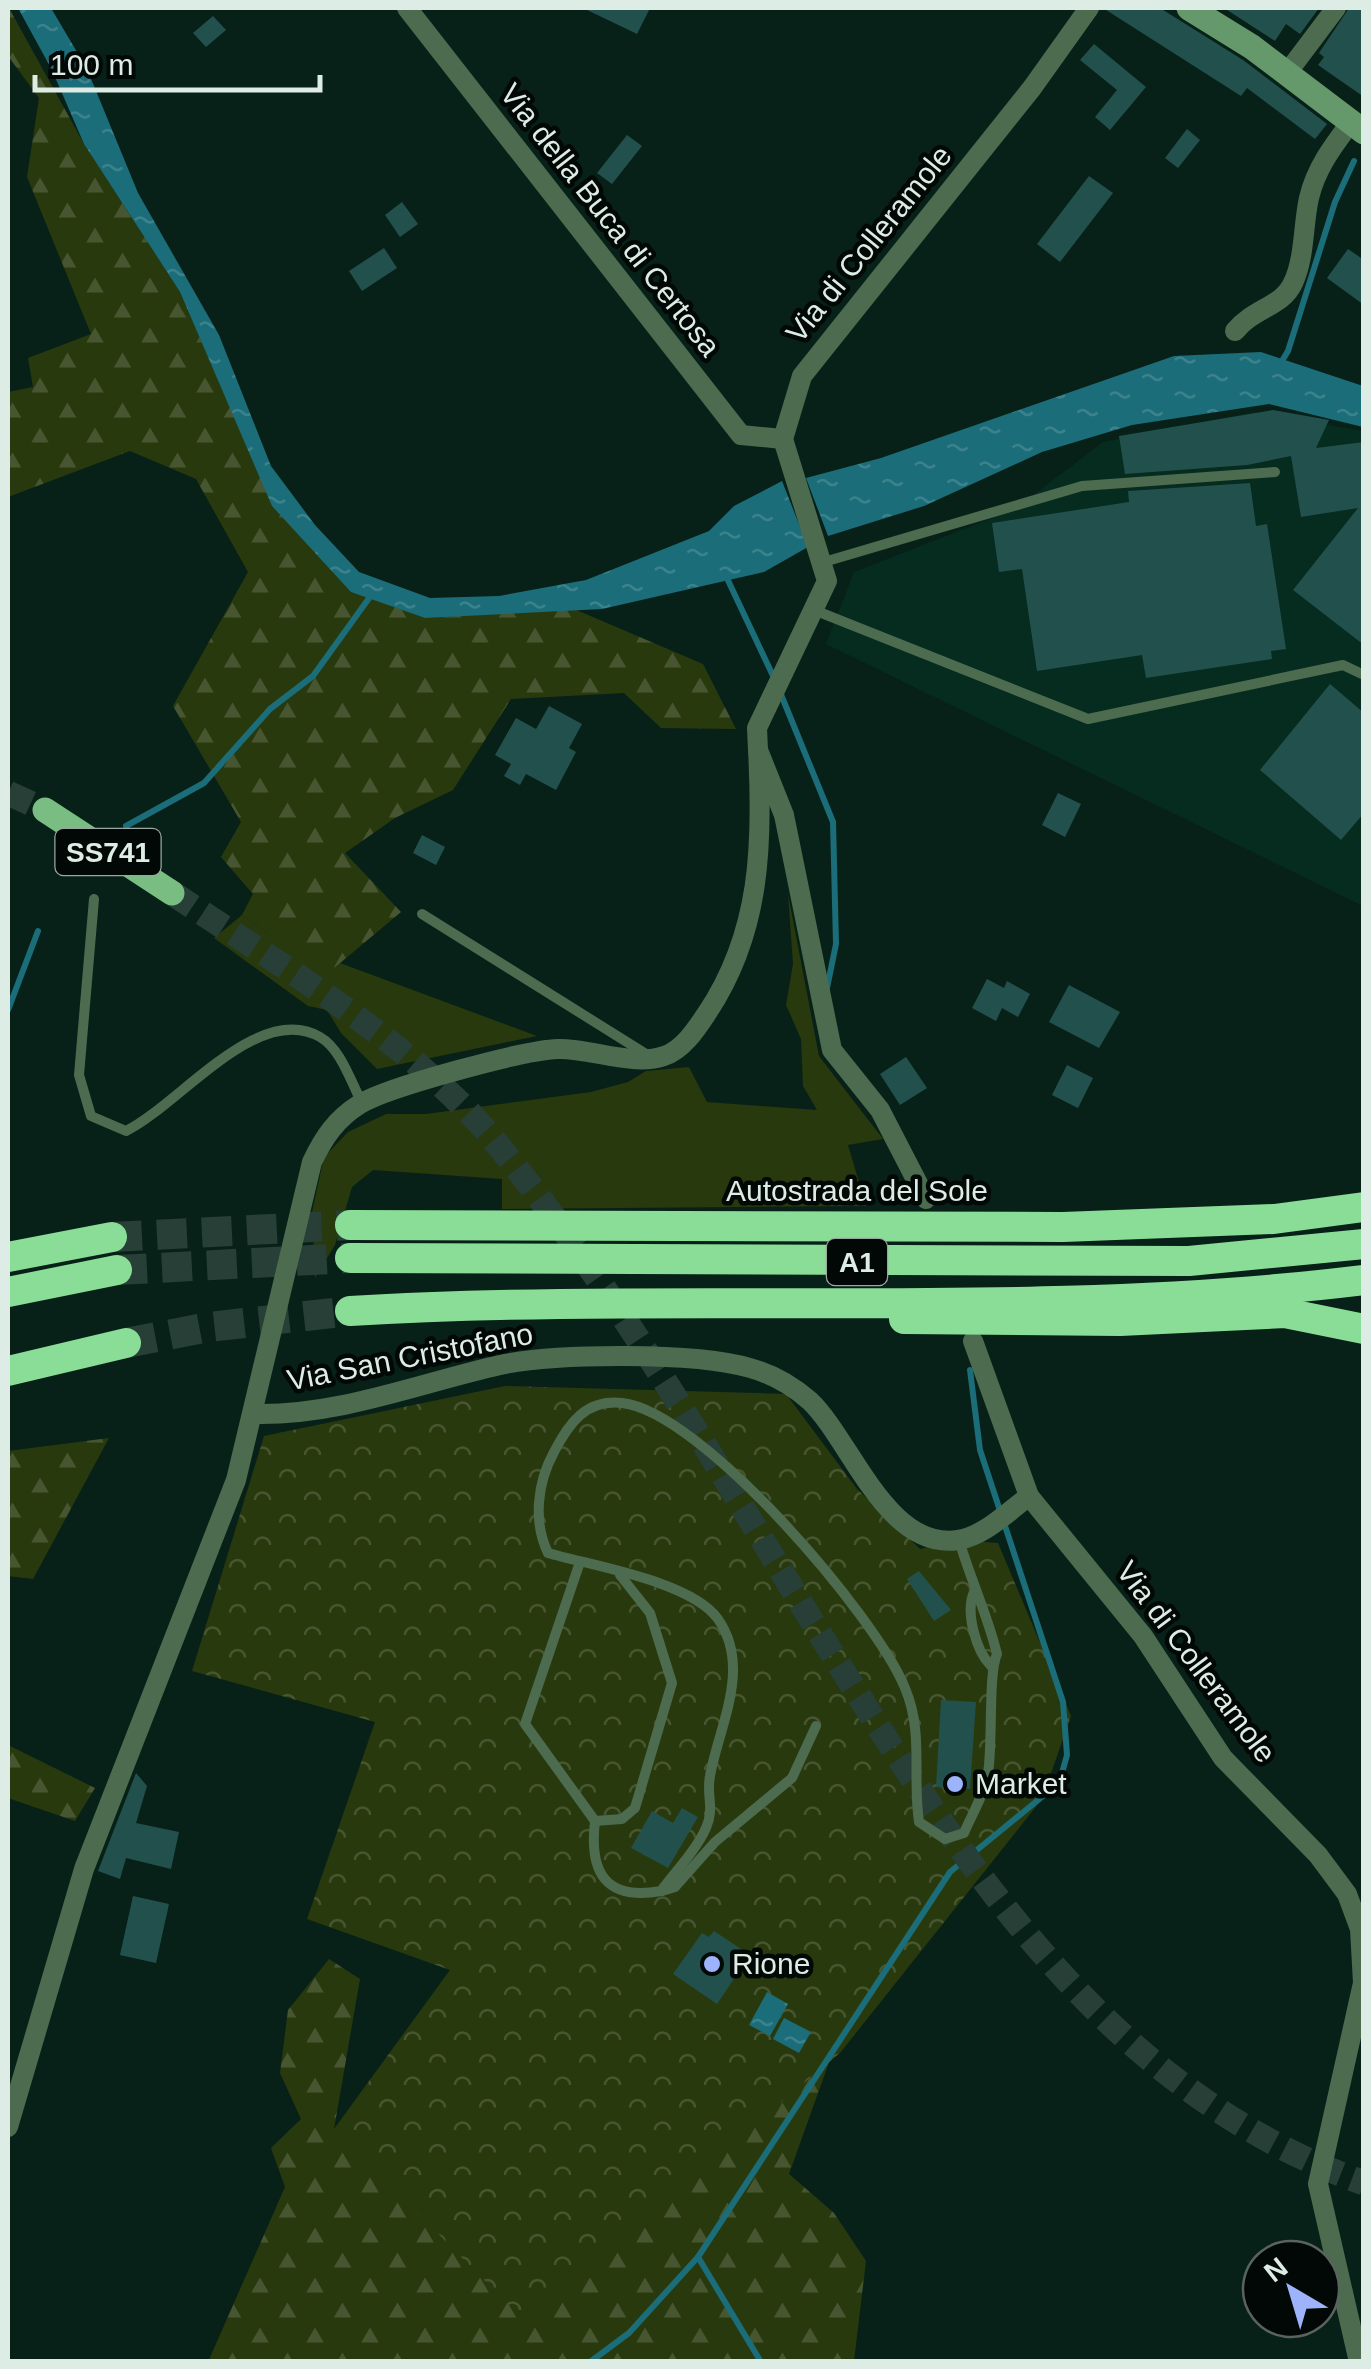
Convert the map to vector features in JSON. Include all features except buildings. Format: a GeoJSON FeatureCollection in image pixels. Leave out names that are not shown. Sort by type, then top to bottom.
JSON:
{"type":"FeatureCollection","features":[{"type":"Feature","properties":{"kind":"highway"},"geometry":{"type":"LineString","coordinates":[[1196,1224],[1364,1194]]}},
{"type":"Feature","properties":{"kind":"highway","name":"Autostrada del Sole"},"geometry":{"type":"LineString","coordinates":[[350,1225],[1196,1224],[1364,1208]]}},
{"type":"Feature","properties":{"kind":"highway"},"geometry":{"type":"LineString","coordinates":[[8,1257],[112,1237]]}},
{"type":"Feature","properties":{"kind":"highway","name":"A1"},"geometry":{"type":"LineString","coordinates":[[350,1258],[1189,1260],[1364,1244]]}},
{"type":"Feature","properties":{"kind":"highway"},"geometry":{"type":"LineString","coordinates":[[8,1292],[116,1270]]}},
{"type":"Feature","properties":{"kind":"highway","name":"A1"},"geometry":{"type":"LineString","coordinates":[[350,1312],[558,1302],[1101,1300],[1198,1296],[1364,1280]]}},
{"type":"Feature","properties":{"kind":"highway"},"geometry":{"type":"LineString","coordinates":[[758,1301],[942,1322],[1120,1322],[1285,1313],[1364,1330]]}},
{"type":"Feature","properties":{"kind":"highway"},"geometry":{"type":"LineString","coordinates":[[8,1370],[126,1343]]}},
{"type":"Feature","properties":{"kind":"main road"},"geometry":{"type":"LineString","coordinates":[[1189,8],[1357,127]]}},
{"type":"Feature","properties":{"kind":"main road","name":"SS741"},"geometry":{"type":"LineString","coordinates":[[45,810],[172,894]]}},
{"type":"Feature","properties":{"kind":"street","name":"Via della Buca di Certosa"},"geometry":{"type":"LineString","coordinates":[[407,8],[741,435],[783,440]]}},
{"type":"Feature","properties":{"kind":"street","name":"Via di Colleramole"},"geometry":{"type":"LineString","coordinates":[[783,440],[802,376],[1032,88],[1088,8]]}},
{"type":"Feature","properties":{"kind":"street"},"geometry":{"type":"LineString","coordinates":[[1286,74],[1336,8]]}},
{"type":"Feature","properties":{"kind":"street"},"geometry":{"type":"LineString","coordinates":[[1235,332],[1249,314],[1286,296],[1295,279],[1310,196],[1323,160],[1357,127]]}},
{"type":"Feature","properties":{"kind":"street"},"geometry":{"type":"LineString","coordinates":[[8,2127],[84,1869],[236,1480],[312,1162],[327,1130],[362,1103],[436,1077],[556,1049],[651,1058],[678,1048],[700,1024],[725,986],[743,939],[760,868],[756,728],[827,581],[822,552],[792,476],[783,440]]}},
{"type":"Feature","properties":{"kind":"street"},"geometry":{"type":"LineString","coordinates":[[758,750],[784,814],[832,1050],[880,1110],[926,1199]]}},
{"type":"Feature","properties":{"kind":"street","name":"Via di Colleramole"},"geometry":{"type":"LineString","coordinates":[[973,1341],[1029,1496],[1143,1636],[1224,1758],[1318,1854],[1348,1894],[1360,1929],[1363,1983],[1318,2184],[1357,2325],[1360,2362]]}},
{"type":"Feature","properties":{"kind":"street","name":"Via San Cristofano"},"geometry":{"type":"LineString","coordinates":[[254,1414],[372,1398],[536,1360],[707,1358],[754,1369],[790,1385],[812,1404],[898,1519],[927,1538],[959,1540]]}},
{"type":"Feature","properties":{"kind":"street"},"geometry":{"type":"LineString","coordinates":[[959,1540],[988,1528],[1029,1496]]}},
{"type":"Feature","properties":{"kind":"lane"},"geometry":{"type":"LineString","coordinates":[[822,552],[1082,486],[1275,472]]}},
{"type":"Feature","properties":{"kind":"lane"},"geometry":{"type":"LineString","coordinates":[[814,610],[1088,719],[1343,664],[1364,676]]}},
{"type":"Feature","properties":{"kind":"lane"},"geometry":{"type":"LineString","coordinates":[[94,899],[78,1075],[92,1116],[126,1131],[147,1121],[244,1043],[270,1032],[297,1029],[323,1038],[341,1060],[362,1103]]}},
{"type":"Feature","properties":{"kind":"lane"},"geometry":{"type":"LineString","coordinates":[[422,914],[651,1058]]}},
{"type":"Feature","properties":{"kind":"lane"},"geometry":{"type":"LineString","coordinates":[[661,1891],[706,1830],[714,1806],[709,1779],[732,1697],[731,1654],[718,1620],[702,1604],[645,1577],[619,1574],[548,1553],[536,1529],[551,1456],[574,1418],[591,1407],[623,1403],[662,1419],[722,1461],[821,1568],[880,1643],[904,1685],[914,1713],[919,1752],[918,1822],[945,1839],[964,1833],[988,1777],[994,1704],[991,1666],[982,1656],[969,1604],[974,1592],[959,1540]]}},
{"type":"Feature","properties":{"kind":"lane"},"geometry":{"type":"LineString","coordinates":[[580,1562],[524,1724],[595,1821],[592,1852],[598,1874],[615,1889],[641,1894],[675,1888],[716,1842],[792,1778],[816,1726]]}},
{"type":"Feature","properties":{"kind":"lane"},"geometry":{"type":"LineString","coordinates":[[595,1821],[622,1820],[635,1808],[672,1682],[650,1612],[619,1574]]}},
{"type":"Feature","properties":{"kind":"shaded area"},"geometry":{"type":"Polygon","coordinates":[[[1255,412],[1363,431],[1363,906],[826,644],[854,572],[1015,509],[1103,442],[1255,412]]]}},
{"type":"Feature","properties":{"kind":"green space"},"geometry":{"type":"Polygon","coordinates":[[[9,8],[84,144],[180,292],[225,396],[351,591],[425,618],[574,609],[703,664],[736,729],[661,728],[624,693],[511,699],[453,790],[395,818],[345,853],[401,912],[327,974],[242,915],[253,894],[221,857],[241,822],[173,706],[248,572],[196,479],[130,451],[8,497],[8,392],[33,387],[28,358],[91,334],[27,177],[39,98],[8,56],[9,8]]]}},
{"type":"Feature","properties":{"kind":"green space"},"geometry":{"type":"Polygon","coordinates":[[[788,894],[819,1056],[883,1139],[848,1145],[866,1206],[502,1209],[502,1179],[373,1170],[352,1187],[335,1245],[315,1278],[312,1212],[324,1157],[348,1132],[386,1114],[426,1114],[591,1092],[628,1082],[646,1071],[689,1067],[707,1102],[817,1110],[803,1086],[801,1039],[786,1005],[793,964],[788,894]]]}},
{"type":"Feature","properties":{"kind":"green space"},"geometry":{"type":"Polygon","coordinates":[[[242,915],[327,973],[340,963],[537,1036],[377,1069],[341,1033],[327,1010],[308,1006],[214,938],[242,915]]]}},
{"type":"Feature","properties":{"kind":"green space"},"geometry":{"type":"Polygon","coordinates":[[[505,1386],[786,1394],[857,1489],[920,1549],[959,1540],[998,1543],[1071,1716],[1042,1799],[840,2053],[522,2318],[334,2129],[450,1970],[307,1919],[375,1722],[192,1671],[264,1436],[505,1386]]]}},
{"type":"Feature","properties":{"kind":"green space"},"geometry":{"type":"Polygon","coordinates":[[[109,1438],[33,1579],[8,1576],[8,1451],[109,1438]]]}},
{"type":"Feature","properties":{"kind":"green space"},"geometry":{"type":"Polygon","coordinates":[[[8,1745],[95,1788],[75,1821],[8,1798],[8,1745]]]}},
{"type":"Feature","properties":{"kind":"green space"},"geometry":{"type":"Polygon","coordinates":[[[329,1959],[360,1979],[334,2129],[832,2054],[789,2174],[834,2213],[866,2261],[854,2361],[208,2362],[285,2187],[271,2148],[301,2119],[280,2073],[288,2010],[329,1959]]]}},
{"type":"Feature","properties":{"kind":"water"},"geometry":{"type":"Polygon","coordinates":[[[18,8],[51,8],[87,69],[138,193],[219,335],[271,466],[315,525],[359,572],[430,598],[499,596],[586,580],[709,531],[734,506],[782,481],[808,547],[764,572],[602,609],[425,618],[351,592],[272,506],[180,292],[84,144],[52,70],[18,8]]]}},
{"type":"Feature","properties":{"kind":"water"},"geometry":{"type":"Polygon","coordinates":[[[1261,352],[1363,386],[1363,427],[1269,404],[1132,425],[1042,452],[924,506],[828,536],[806,478],[881,458],[1174,356],[1261,352]]]}},
{"type":"Feature","properties":{"kind":"water"},"geometry":{"type":"Polygon","coordinates":[[[767,1992],[788,2004],[770,2036],[749,2025],[767,1992]]]}},
{"type":"Feature","properties":{"kind":"water"},"geometry":{"type":"Polygon","coordinates":[[[784,2018],[811,2032],[799,2053],[773,2039],[784,2018]]]}},
{"type":"Feature","properties":{"kind":"waterway"},"geometry":{"type":"LineString","coordinates":[[1279,366],[1288,351],[1335,202],[1354,161]]}},
{"type":"Feature","properties":{"kind":"waterway"},"geometry":{"type":"LineString","coordinates":[[725,574],[775,680]]}},
{"type":"Feature","properties":{"kind":"waterway"},"geometry":{"type":"LineString","coordinates":[[126,826],[204,783],[270,709],[313,676],[372,594]]}},
{"type":"Feature","properties":{"kind":"waterway"},"geometry":{"type":"LineString","coordinates":[[780,692],[833,822],[836,944],[827,988]]}},
{"type":"Feature","properties":{"kind":"waterway"},"geometry":{"type":"LineString","coordinates":[[8,1010],[38,931]]}},
{"type":"Feature","properties":{"kind":"waterway"},"geometry":{"type":"LineString","coordinates":[[590,2362],[629,2333],[698,2257],[950,1872],[1043,1796],[1062,1773],[1067,1755],[1063,1702],[980,1450],[970,1370]]}},
{"type":"Feature","properties":{"kind":"waterway"},"geometry":{"type":"LineString","coordinates":[[698,2257],[761,2362]]}},
{"type":"Feature","properties":{"kind":"tunnel"},"geometry":{"type":"LineString","coordinates":[[8,793],[45,810]]}},
{"type":"Feature","properties":{"kind":"tunnel"},"geometry":{"type":"LineString","coordinates":[[172,893],[388,1040],[465,1109],[498,1145],[632,1330],[938,1817],[994,1894],[1054,1966],[1120,2033],[1193,2092],[1274,2143],[1364,2183]]}},
{"type":"Feature","properties":{"kind":"tunnel"},"geometry":{"type":"LineString","coordinates":[[112,1237],[350,1225]]}},
{"type":"Feature","properties":{"kind":"tunnel"},"geometry":{"type":"LineString","coordinates":[[117,1270],[350,1258]]}},
{"type":"Feature","properties":{"kind":"tunnel"},"geometry":{"type":"LineString","coordinates":[[126,1343],[209,1327],[350,1311]]}},
{"type":"Feature","properties":{"kind":"place","name":"Market"},"geometry":{"type":"Point","coordinates":[955,1784]}},
{"type":"Feature","properties":{"kind":"place","name":"Rione"},"geometry":{"type":"Point","coordinates":[712,1964]}}]}
